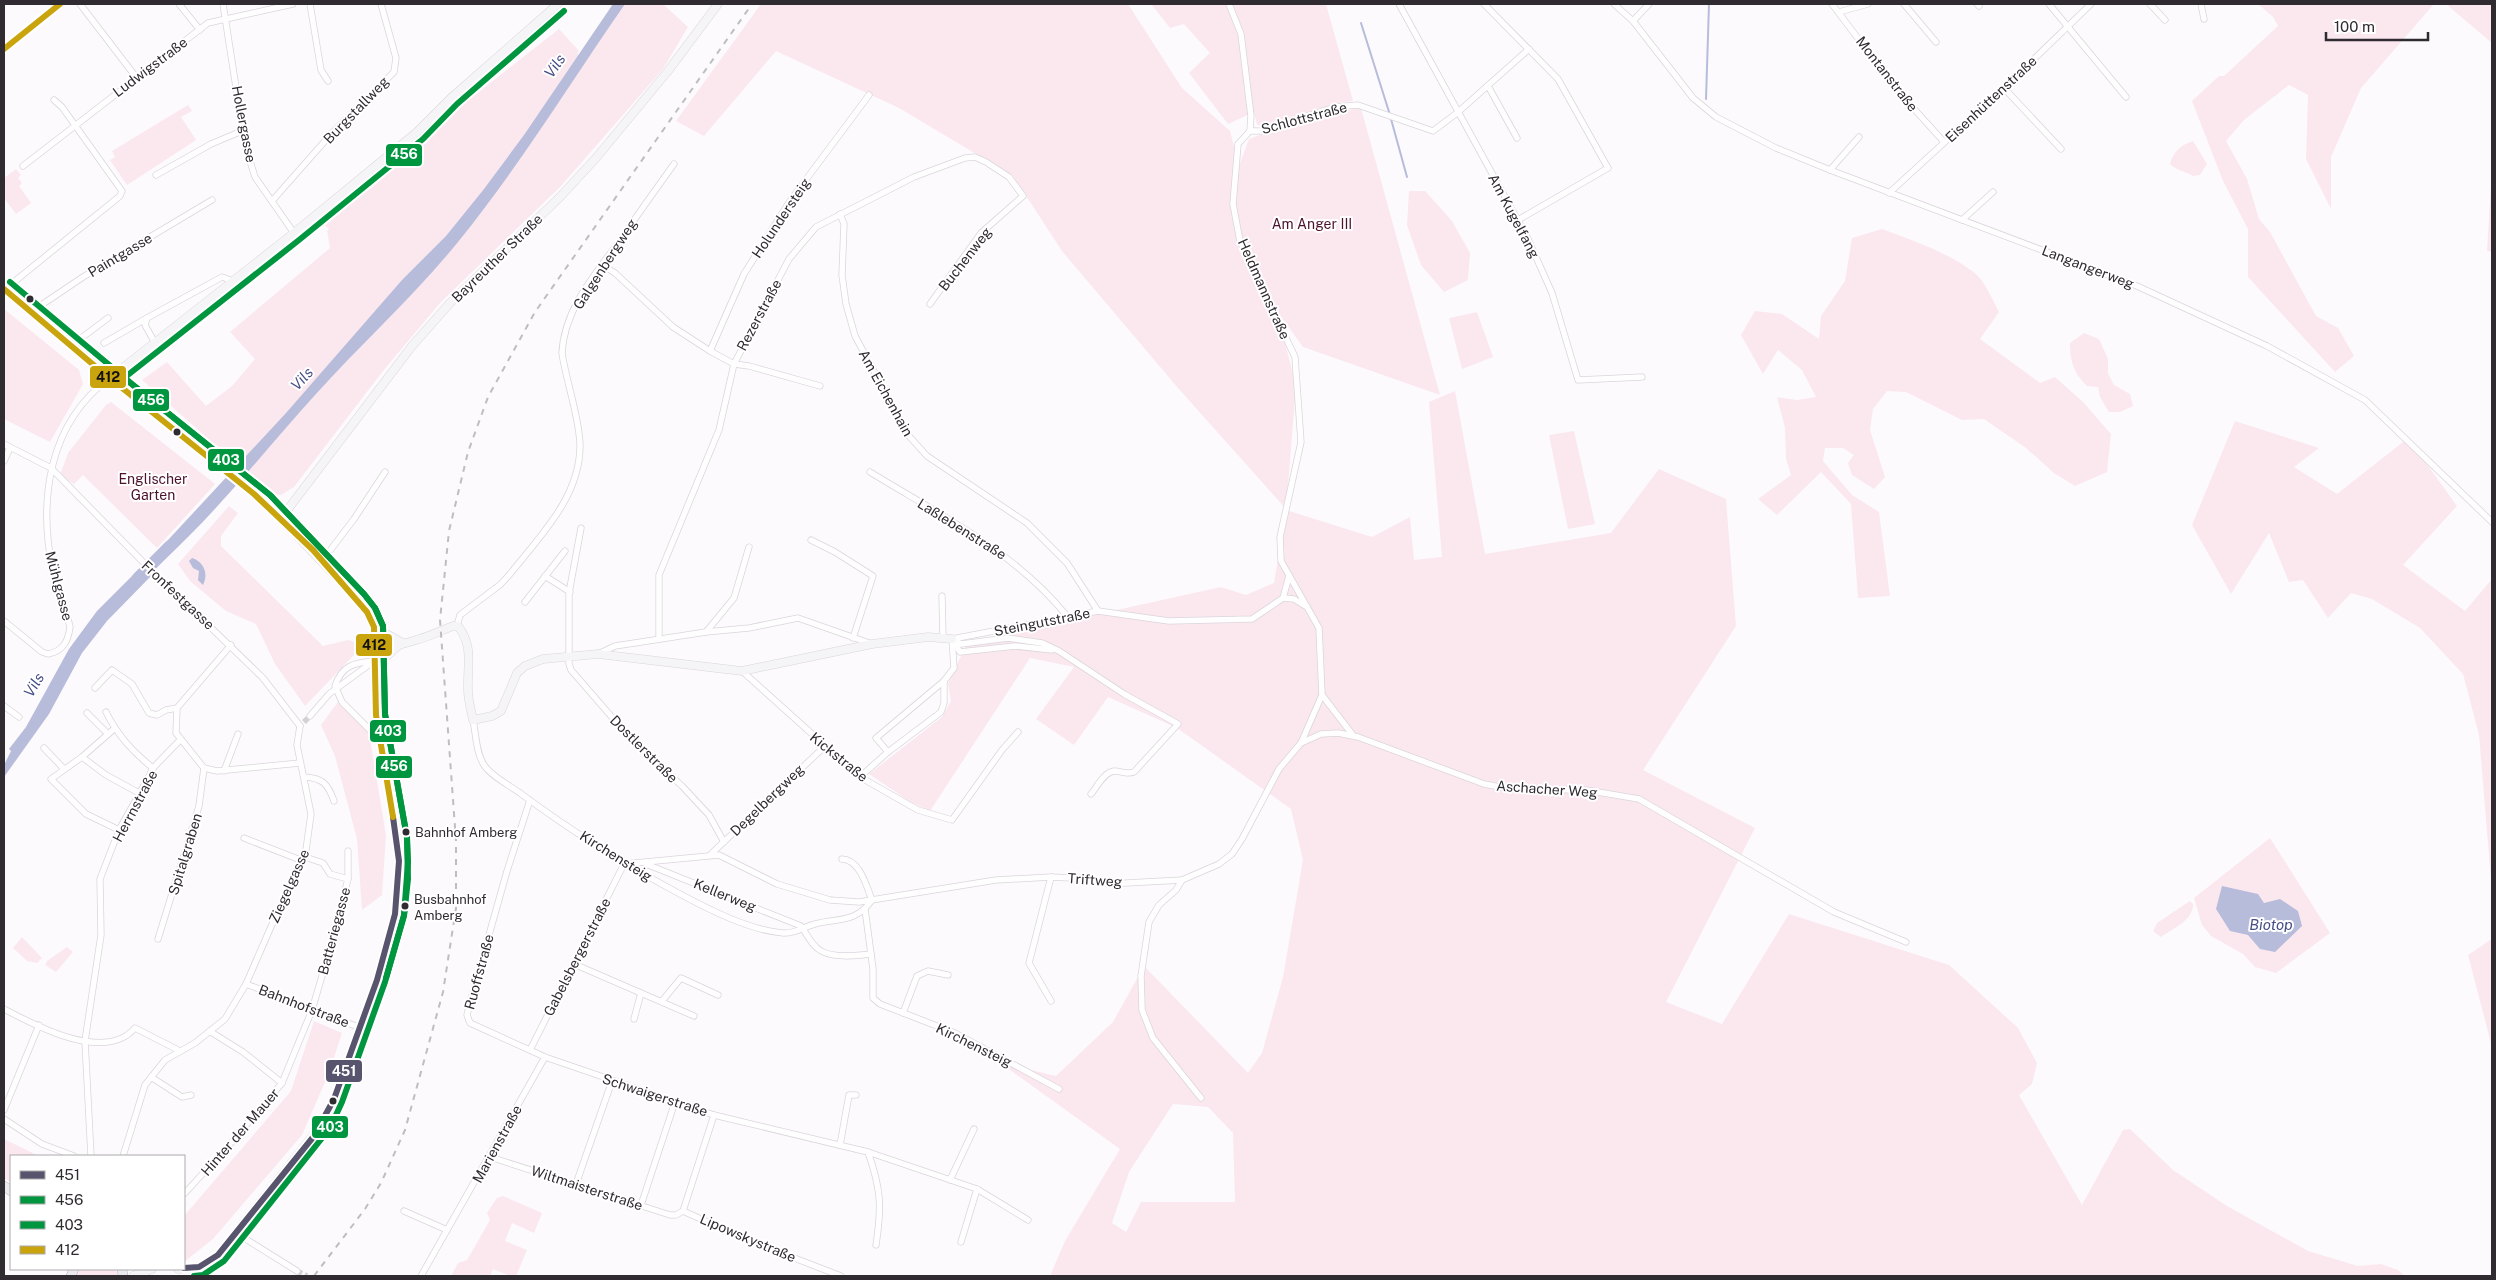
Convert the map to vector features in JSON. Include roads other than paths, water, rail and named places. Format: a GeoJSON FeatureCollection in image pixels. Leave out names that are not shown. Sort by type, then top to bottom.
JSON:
{"type":"FeatureCollection","features":[{"type":"Feature","properties":{"kind":"main road"},"geometry":{"type":"LineString","coordinates":[[110,378],[294,234],[417,132],[451,98],[558,4]]}},
{"type":"Feature","properties":{"kind":"main road","name":"Bayreuther Straße"},"geometry":{"type":"LineString","coordinates":[[282,517],[412,346],[450,303],[560,197],[596,158],[668,71],[718,4]]}},
{"type":"Feature","properties":{"kind":"main road"},"geometry":{"type":"LineString","coordinates":[[4,290],[282,517],[358,600],[368,612],[374,627],[374,661],[379,739],[398,838],[399,878],[395,914],[361,1028],[323,1123],[236,1233],[207,1264],[185,1268]]}},
{"type":"Feature","properties":{"kind":"main road"},"geometry":{"type":"LineString","coordinates":[[374,661],[388,649],[401,642],[419,640],[457,626],[464,634],[469,645],[468,690],[473,720]]}},
{"type":"Feature","properties":{"kind":"main road"},"geometry":{"type":"LineString","coordinates":[[374,627],[401,642]]}},
{"type":"Feature","properties":{"kind":"main road","name":"Steingutstraße"},"geometry":{"type":"LineString","coordinates":[[473,720],[492,716],[502,711],[517,674],[525,666],[543,659],[569,655],[598,654],[742,671],[872,644],[943,637],[952,639]]}},
{"type":"Feature","properties":{"kind":"main road"},"geometry":{"type":"LineString","coordinates":[[133,1276],[149,1270]]}},
{"type":"Feature","properties":{"kind":"street"},"geometry":{"type":"LineString","coordinates":[[4,48],[60,4]]}},
{"type":"Feature","properties":{"kind":"street"},"geometry":{"type":"LineString","coordinates":[[80,4],[136,77]]}},
{"type":"Feature","properties":{"kind":"street"},"geometry":{"type":"LineString","coordinates":[[179,4],[200,30]]}},
{"type":"Feature","properties":{"kind":"street","name":"Hollergasse"},"geometry":{"type":"LineString","coordinates":[[223,4],[242,131],[255,177],[294,234]]}},
{"type":"Feature","properties":{"kind":"street","name":"Ludwigstraße"},"geometry":{"type":"LineString","coordinates":[[23,166],[136,77],[214,20],[293,4]]}},
{"type":"Feature","properties":{"kind":"street"},"geometry":{"type":"LineString","coordinates":[[310,4],[322,70],[328,81]]}},
{"type":"Feature","properties":{"kind":"street","name":"Burgstallweg"},"geometry":{"type":"LineString","coordinates":[[272,202],[332,133],[394,72],[396,58],[381,4]]}},
{"type":"Feature","properties":{"kind":"street"},"geometry":{"type":"LineString","coordinates":[[1229,4],[1242,41],[1251,116],[1250,131]]}},
{"type":"Feature","properties":{"kind":"street","name":"Am Kugelfang"},"geometry":{"type":"LineString","coordinates":[[1399,4],[1457,113],[1518,220],[1552,293],[1578,380],[1642,377]]}},
{"type":"Feature","properties":{"kind":"street"},"geometry":{"type":"LineString","coordinates":[[1484,4],[1558,79],[1608,168],[1518,220]]}},
{"type":"Feature","properties":{"kind":"street","name":"Langangerweg"},"geometry":{"type":"LineString","coordinates":[[1614,4],[1633,21],[1693,98],[1716,118],[1776,148],[1830,170],[2137,286],[2212,319],[2364,400],[2492,522]]}},
{"type":"Feature","properties":{"kind":"street"},"geometry":{"type":"LineString","coordinates":[[1633,21],[1649,4]]}},
{"type":"Feature","properties":{"kind":"street","name":"Montanstraße"},"geometry":{"type":"LineString","coordinates":[[1832,4],[1897,90],[1944,142]]}},
{"type":"Feature","properties":{"kind":"street"},"geometry":{"type":"LineString","coordinates":[[1839,12],[1868,4]]}},
{"type":"Feature","properties":{"kind":"street"},"geometry":{"type":"LineString","coordinates":[[1904,4],[1936,42]]}},
{"type":"Feature","properties":{"kind":"street"},"geometry":{"type":"LineString","coordinates":[[2049,4],[2126,97]]}},
{"type":"Feature","properties":{"kind":"street","name":"Eisenhüttenstraße"},"geometry":{"type":"LineString","coordinates":[[1890,193],[2004,88],[2091,4]]}},
{"type":"Feature","properties":{"kind":"street"},"geometry":{"type":"LineString","coordinates":[[2150,4],[2165,20]]}},
{"type":"Feature","properties":{"kind":"street"},"geometry":{"type":"LineString","coordinates":[[2201,4],[2204,19]]}},
{"type":"Feature","properties":{"kind":"street","name":"Schlottstraße"},"geometry":{"type":"LineString","coordinates":[[1250,131],[1261,131],[1334,107],[1358,105],[1433,131],[1457,113],[1529,49]]}},
{"type":"Feature","properties":{"kind":"street"},"geometry":{"type":"LineString","coordinates":[[1488,86],[1517,138]]}},
{"type":"Feature","properties":{"kind":"street"},"geometry":{"type":"LineString","coordinates":[[2004,88],[2061,149]]}},
{"type":"Feature","properties":{"kind":"street","name":"Holundersteig"},"geometry":{"type":"LineString","coordinates":[[710,351],[744,274],[785,209],[869,95]]}},
{"type":"Feature","properties":{"kind":"street"},"geometry":{"type":"LineString","coordinates":[[4,290],[120,196],[122,192],[76,125],[54,100]]}},
{"type":"Feature","properties":{"kind":"street"},"geometry":{"type":"LineString","coordinates":[[156,175],[211,144],[242,131]]}},
{"type":"Feature","properties":{"kind":"street","name":"Heldmannstraße"},"geometry":{"type":"LineString","coordinates":[[1250,131],[1238,144],[1233,204],[1240,241],[1295,357],[1301,442],[1280,537],[1280,561],[1319,628],[1322,695]]}},
{"type":"Feature","properties":{"kind":"street"},"geometry":{"type":"LineString","coordinates":[[1830,170],[1859,137]]}},
{"type":"Feature","properties":{"kind":"street","name":"Rezerstraße"},"geometry":{"type":"LineString","coordinates":[[659,639],[659,575],[719,430],[734,364],[789,259],[816,227],[914,177],[965,158],[976,157],[1009,177],[1023,196]]}},
{"type":"Feature","properties":{"kind":"street","name":"Galgenbergweg"},"geometry":{"type":"LineString","coordinates":[[457,626],[460,615],[501,584],[562,508],[576,477],[580,446],[566,374],[563,339],[569,320],[587,286],[674,164]]}},
{"type":"Feature","properties":{"kind":"street"},"geometry":{"type":"LineString","coordinates":[[1962,220],[1993,192]]}},
{"type":"Feature","properties":{"kind":"street","name":"Buchenweg"},"geometry":{"type":"LineString","coordinates":[[930,304],[981,233],[1023,196]]}},
{"type":"Feature","properties":{"kind":"street","name":"Paintgasse"},"geometry":{"type":"LineString","coordinates":[[31,312],[39,304],[212,200]]}},
{"type":"Feature","properties":{"kind":"street","name":"Am Eichenhain"},"geometry":{"type":"LineString","coordinates":[[840,214],[844,224],[842,275],[846,304],[855,336],[909,436],[928,456],[1027,523],[1067,563],[1098,611]]}},
{"type":"Feature","properties":{"kind":"street"},"geometry":{"type":"LineString","coordinates":[[602,265],[615,273],[673,327],[710,351],[734,364],[750,366],[820,386]]}},
{"type":"Feature","properties":{"kind":"street"},"geometry":{"type":"LineString","coordinates":[[104,343],[222,277],[233,281]]}},
{"type":"Feature","properties":{"kind":"street"},"geometry":{"type":"LineString","coordinates":[[72,345],[108,318]]}},
{"type":"Feature","properties":{"kind":"street"},"geometry":{"type":"LineString","coordinates":[[148,318],[145,325],[155,343]]}},
{"type":"Feature","properties":{"kind":"street","name":"Mühlgasse"},"geometry":{"type":"LineString","coordinates":[[4,621],[42,652],[48,654],[62,648],[69,636],[70,627],[54,574],[46,533],[51,468],[58,443],[74,414],[89,394],[110,378]]}},
{"type":"Feature","properties":{"kind":"street","name":"Fronfestgasse"},"geometry":{"type":"LineString","coordinates":[[4,444],[51,468],[142,561],[264,678],[302,724]]}},
{"type":"Feature","properties":{"kind":"street"},"geometry":{"type":"LineString","coordinates":[[4,461],[10,448]]}},
{"type":"Feature","properties":{"kind":"street"},"geometry":{"type":"LineString","coordinates":[[322,561],[354,519],[385,472]]}},
{"type":"Feature","properties":{"kind":"street","name":"Laßlebenstraße"},"geometry":{"type":"LineString","coordinates":[[870,472],[1002,552],[1046,590],[1067,616]]}},
{"type":"Feature","properties":{"kind":"street"},"geometry":{"type":"LineString","coordinates":[[569,655],[570,592],[581,528]]}},
{"type":"Feature","properties":{"kind":"street"},"geometry":{"type":"LineString","coordinates":[[811,540],[835,552],[873,576],[852,638]]}},
{"type":"Feature","properties":{"kind":"street"},"geometry":{"type":"LineString","coordinates":[[706,632],[734,598],[749,547]]}},
{"type":"Feature","properties":{"kind":"street"},"geometry":{"type":"LineString","coordinates":[[525,602],[565,551]]}},
{"type":"Feature","properties":{"kind":"street"},"geometry":{"type":"LineString","coordinates":[[545,576],[570,592]]}},
{"type":"Feature","properties":{"kind":"street"},"geometry":{"type":"LineString","coordinates":[[1289,576],[1283,598],[1294,599],[1307,607]]}},
{"type":"Feature","properties":{"kind":"street"},"geometry":{"type":"LineString","coordinates":[[942,596],[943,637]]}},
{"type":"Feature","properties":{"kind":"street","name":"Steingutstraße"},"geometry":{"type":"LineString","coordinates":[[952,639],[1098,611],[1169,621],[1252,619],[1283,598]]}},
{"type":"Feature","properties":{"kind":"street","name":"Steingutstraße"},"geometry":{"type":"LineString","coordinates":[[598,654],[615,646],[706,632],[749,628],[798,618],[872,644]]}},
{"type":"Feature","properties":{"kind":"street","name":"Steingutstraße"},"geometry":{"type":"LineString","coordinates":[[952,639],[961,644],[1008,638],[1042,643],[1059,651],[1124,694],[1178,724],[1134,772],[1127,774],[1114,771],[1106,774],[1091,794]]}},
{"type":"Feature","properties":{"kind":"street"},"geometry":{"type":"LineString","coordinates":[[888,752],[876,738],[944,680],[954,668],[952,639]]}},
{"type":"Feature","properties":{"kind":"street"},"geometry":{"type":"LineString","coordinates":[[231,645],[177,708],[175,726],[180,740],[204,768],[224,770],[300,763]]}},
{"type":"Feature","properties":{"kind":"street","name":"Dostlerstraße"},"geometry":{"type":"LineString","coordinates":[[569,655],[569,664],[580,681],[630,738],[709,814],[724,842]]}},
{"type":"Feature","properties":{"kind":"street"},"geometry":{"type":"LineString","coordinates":[[311,716],[329,694],[374,661]]}},
{"type":"Feature","properties":{"kind":"street"},"geometry":{"type":"LineString","coordinates":[[374,661],[356,663],[344,669],[339,675],[336,689],[342,702],[379,739]]}},
{"type":"Feature","properties":{"kind":"street"},"geometry":{"type":"LineString","coordinates":[[95,688],[112,670],[132,684],[150,713],[157,715],[166,710],[177,708]]}},
{"type":"Feature","properties":{"kind":"street","name":"Kickstraße"},"geometry":{"type":"LineString","coordinates":[[742,671],[860,777],[918,810],[939,818],[952,820],[1002,750],[1018,732]]}},
{"type":"Feature","properties":{"kind":"street"},"geometry":{"type":"LineString","coordinates":[[860,777],[888,752],[941,712],[944,703],[944,680]]}},
{"type":"Feature","properties":{"kind":"street"},"geometry":{"type":"LineString","coordinates":[[1302,743],[1322,695],[1352,734]]}},
{"type":"Feature","properties":{"kind":"street"},"geometry":{"type":"LineString","coordinates":[[4,706],[19,716]]}},
{"type":"Feature","properties":{"kind":"street"},"geometry":{"type":"LineString","coordinates":[[106,712],[114,729],[133,752],[154,768]]}},
{"type":"Feature","properties":{"kind":"street"},"geometry":{"type":"LineString","coordinates":[[87,713],[108,734]]}},
{"type":"Feature","properties":{"kind":"street","name":"Kirchensteig"},"geometry":{"type":"LineString","coordinates":[[473,720],[480,753],[485,766],[530,800],[624,864],[709,909],[742,922],[782,933],[804,930],[816,923],[838,921],[865,909],[872,900]]}},
{"type":"Feature","properties":{"kind":"street","name":"Ziegelgasse"},"geometry":{"type":"LineString","coordinates":[[123,1155],[142,1092],[151,1076],[165,1060],[211,1032],[225,1019],[246,984],[277,912],[304,859],[311,814],[297,745],[302,724]]}},
{"type":"Feature","properties":{"kind":"street"},"geometry":{"type":"LineString","coordinates":[[114,729],[82,757],[51,779],[86,814],[118,830]]}},
{"type":"Feature","properties":{"kind":"street"},"geometry":{"type":"LineString","coordinates":[[224,770],[238,734]]}},
{"type":"Feature","properties":{"kind":"street","name":"Aschacher Weg"},"geometry":{"type":"LineString","coordinates":[[1272,783],[1279,770],[1302,743],[1321,734],[1352,734],[1484,784],[1511,789],[1586,790],[1639,799],[1834,912],[1906,942]]}},
{"type":"Feature","properties":{"kind":"street","name":"Herrnstraße"},"geometry":{"type":"LineString","coordinates":[[85,1041],[101,935],[100,879],[118,830],[139,793],[154,768],[180,740]]}},
{"type":"Feature","properties":{"kind":"street","name":"Degelbergweg"},"geometry":{"type":"LineString","coordinates":[[711,854],[824,746]]}},
{"type":"Feature","properties":{"kind":"street"},"geometry":{"type":"LineString","coordinates":[[44,748],[64,769]]}},
{"type":"Feature","properties":{"kind":"street"},"geometry":{"type":"LineString","coordinates":[[82,757],[106,775],[139,793]]}},
{"type":"Feature","properties":{"kind":"street","name":"Spitalgraben"},"geometry":{"type":"LineString","coordinates":[[158,939],[199,806],[204,768]]}},
{"type":"Feature","properties":{"kind":"street"},"geometry":{"type":"LineString","coordinates":[[304,776],[324,781],[329,786],[334,802]]}},
{"type":"Feature","properties":{"kind":"street","name":"Triftweg"},"geometry":{"type":"LineString","coordinates":[[624,864],[711,854],[719,855],[777,884],[830,900],[859,902],[996,880],[1051,877],[1091,879],[1108,884],[1182,880],[1219,864],[1232,854],[1272,783]]}},
{"type":"Feature","properties":{"kind":"street","name":"Ruoffstraße"},"geometry":{"type":"LineString","coordinates":[[475,1026],[470,1023],[467,1015],[507,871],[530,800]]}},
{"type":"Feature","properties":{"kind":"street"},"geometry":{"type":"LineString","coordinates":[[244,838],[304,859],[323,863],[330,874],[348,879]]}},
{"type":"Feature","properties":{"kind":"street","name":"Batteriegasse"},"geometry":{"type":"LineString","coordinates":[[312,1010],[348,879],[348,851]]}},
{"type":"Feature","properties":{"kind":"street"},"geometry":{"type":"LineString","coordinates":[[842,858],[853,862],[864,879],[872,900]]}},
{"type":"Feature","properties":{"kind":"street","name":"Kellerweg"},"geometry":{"type":"LineString","coordinates":[[644,863],[800,926],[804,930]]}},
{"type":"Feature","properties":{"kind":"street","name":"Gabelsbergerstraße"},"geometry":{"type":"LineString","coordinates":[[530,1050],[624,864]]}},
{"type":"Feature","properties":{"kind":"street"},"geometry":{"type":"LineString","coordinates":[[1051,877],[1029,963],[1051,1001]]}},
{"type":"Feature","properties":{"kind":"street"},"geometry":{"type":"LineString","coordinates":[[1182,880],[1176,890],[1159,905],[1149,922],[1141,976],[1142,1010],[1153,1038],[1201,1098]]}},
{"type":"Feature","properties":{"kind":"street","name":"Kirchensteig"},"geometry":{"type":"LineString","coordinates":[[865,909],[871,954],[873,998],[880,1004],[955,1033],[1059,1089]]}},
{"type":"Feature","properties":{"kind":"street"},"geometry":{"type":"LineString","coordinates":[[804,930],[812,943],[824,953],[849,956],[871,954]]}},
{"type":"Feature","properties":{"kind":"street"},"geometry":{"type":"LineString","coordinates":[[574,964],[694,1016]]}},
{"type":"Feature","properties":{"kind":"street"},"geometry":{"type":"LineString","coordinates":[[903,1013],[917,976],[928,971],[948,975]]}},
{"type":"Feature","properties":{"kind":"street"},"geometry":{"type":"LineString","coordinates":[[662,1001],[681,978],[718,995]]}},
{"type":"Feature","properties":{"kind":"street","name":"Bahnhofstraße"},"geometry":{"type":"LineString","coordinates":[[246,984],[361,1028]]}},
{"type":"Feature","properties":{"kind":"street"},"geometry":{"type":"LineString","coordinates":[[634,1019],[641,994]]}},
{"type":"Feature","properties":{"kind":"street"},"geometry":{"type":"LineString","coordinates":[[4,1009],[62,1036],[100,1042],[129,1035],[135,1028],[180,1051]]}},
{"type":"Feature","properties":{"kind":"street","name":"Hinter der Mauer"},"geometry":{"type":"LineString","coordinates":[[185,1193],[218,1158],[282,1083],[312,1010]]}},
{"type":"Feature","properties":{"kind":"street"},"geometry":{"type":"LineString","coordinates":[[4,1110],[38,1025]]}},
{"type":"Feature","properties":{"kind":"street","name":"Schwaigerstraße"},"geometry":{"type":"LineString","coordinates":[[475,1026],[545,1057],[675,1102],[714,1114],[868,1152],[977,1189],[1028,1220]]}},
{"type":"Feature","properties":{"kind":"street"},"geometry":{"type":"LineString","coordinates":[[211,1032],[243,1052],[282,1083]]}},
{"type":"Feature","properties":{"kind":"street"},"geometry":{"type":"LineString","coordinates":[[85,1041],[91,1155]]}},
{"type":"Feature","properties":{"kind":"street","name":"Marienstraße"},"geometry":{"type":"LineString","coordinates":[[421,1276],[545,1057]]}},
{"type":"Feature","properties":{"kind":"street"},"geometry":{"type":"LineString","coordinates":[[151,1076],[182,1097],[191,1096]]}},
{"type":"Feature","properties":{"kind":"street"},"geometry":{"type":"LineString","coordinates":[[576,1184],[612,1081]]}},
{"type":"Feature","properties":{"kind":"street"},"geometry":{"type":"LineString","coordinates":[[840,1145],[850,1095],[856,1095]]}},
{"type":"Feature","properties":{"kind":"street"},"geometry":{"type":"LineString","coordinates":[[641,1205],[675,1102]]}},
{"type":"Feature","properties":{"kind":"street"},"geometry":{"type":"LineString","coordinates":[[683,1210],[714,1114]]}},
{"type":"Feature","properties":{"kind":"street"},"geometry":{"type":"LineString","coordinates":[[4,1119],[42,1144],[71,1155]]}},
{"type":"Feature","properties":{"kind":"street"},"geometry":{"type":"LineString","coordinates":[[950,1180],[974,1129]]}},
{"type":"Feature","properties":{"kind":"street"},"geometry":{"type":"LineString","coordinates":[[868,1152],[880,1188],[880,1213],[876,1245]]}},
{"type":"Feature","properties":{"kind":"street","name":"Wiltmaisterstraße"},"geometry":{"type":"LineString","coordinates":[[490,1157],[670,1215],[676,1215],[683,1210]]}},
{"type":"Feature","properties":{"kind":"street"},"geometry":{"type":"LineString","coordinates":[[961,1242],[977,1189]]}},
{"type":"Feature","properties":{"kind":"street","name":"Lipowskystraße"},"geometry":{"type":"LineString","coordinates":[[683,1210],[750,1241],[841,1276]]}},
{"type":"Feature","properties":{"kind":"street"},"geometry":{"type":"LineString","coordinates":[[404,1212],[447,1230]]}},
{"type":"Feature","properties":{"kind":"street"},"geometry":{"type":"LineString","coordinates":[[236,1233],[297,1271]]}},
{"type":"Feature","properties":{"kind":"water"},"geometry":{"type":"Polygon","coordinates":[[[613,4],[625,4],[523,155],[458,242],[424,281],[316,394],[223,501],[163,561],[155,554],[286,413],[402,280],[446,236],[484,189],[524,135],[613,4]]]}},
{"type":"Feature","properties":{"kind":"water"},"geometry":{"type":"Polygon","coordinates":[[[192,558],[200,562],[204,569],[205,581],[203,585],[198,580],[199,571],[193,568],[189,561],[192,558]]]}},
{"type":"Feature","properties":{"kind":"water"},"geometry":{"type":"Polygon","coordinates":[[[142,566],[152,575],[107,621],[82,653],[49,714],[4,777],[4,765],[11,751],[9,749],[26,727],[69,649],[97,611],[142,566]]]}},
{"type":"Feature","properties":{"kind":"water","name":"Biotop"},"geometry":{"type":"Polygon","coordinates":[[[2222,886],[2258,894],[2264,903],[2280,899],[2298,911],[2302,926],[2275,952],[2260,949],[2248,935],[2230,931],[2216,909],[2222,886]]]}},
{"type":"Feature","properties":{"kind":"waterway"},"geometry":{"type":"LineString","coordinates":[[1706,99],[1709,4]]}},
{"type":"Feature","properties":{"kind":"waterway"},"geometry":{"type":"LineString","coordinates":[[1361,23],[1390,115]]}},
{"type":"Feature","properties":{"kind":"waterway"},"geometry":{"type":"LineString","coordinates":[[1391,119],[1407,177]]}},
{"type":"Feature","properties":{"kind":"waterway","name":"Vils"},"geometry":{"type":"LineString","coordinates":[[138,578],[170,546]]}},
{"type":"Feature","properties":{"kind":"tunnel"},"geometry":{"type":"LineString","coordinates":[[304,722],[310,716]]}},
{"type":"Feature","properties":{"kind":"tunnel"},"geometry":{"type":"LineString","coordinates":[[297,1271],[307,1276]]}},
{"type":"Feature","properties":{"kind":"railway"},"geometry":{"type":"LineString","coordinates":[[314,1276],[365,1209],[381,1183],[405,1130],[443,992],[456,908],[456,841],[440,620],[449,531],[468,452],[488,397],[535,312],[752,4]]}},
{"type":"Feature","properties":{"kind":"place","name":"Bahnhof Amberg"},"geometry":{"type":"Point","coordinates":[406,832]}},
{"type":"Feature","properties":{"kind":"place","name":"Busbahnhof Amberg"},"geometry":{"type":"Point","coordinates":[405,906]}},
{"type":"Feature","properties":{"kind":"park label","name":"Am Anger III"},"geometry":{"type":"Point","coordinates":[1312,224]}},
{"type":"Feature","properties":{"kind":"park label","name":"Englischer Garten"},"geometry":{"type":"Point","coordinates":[153,488]}}]}
